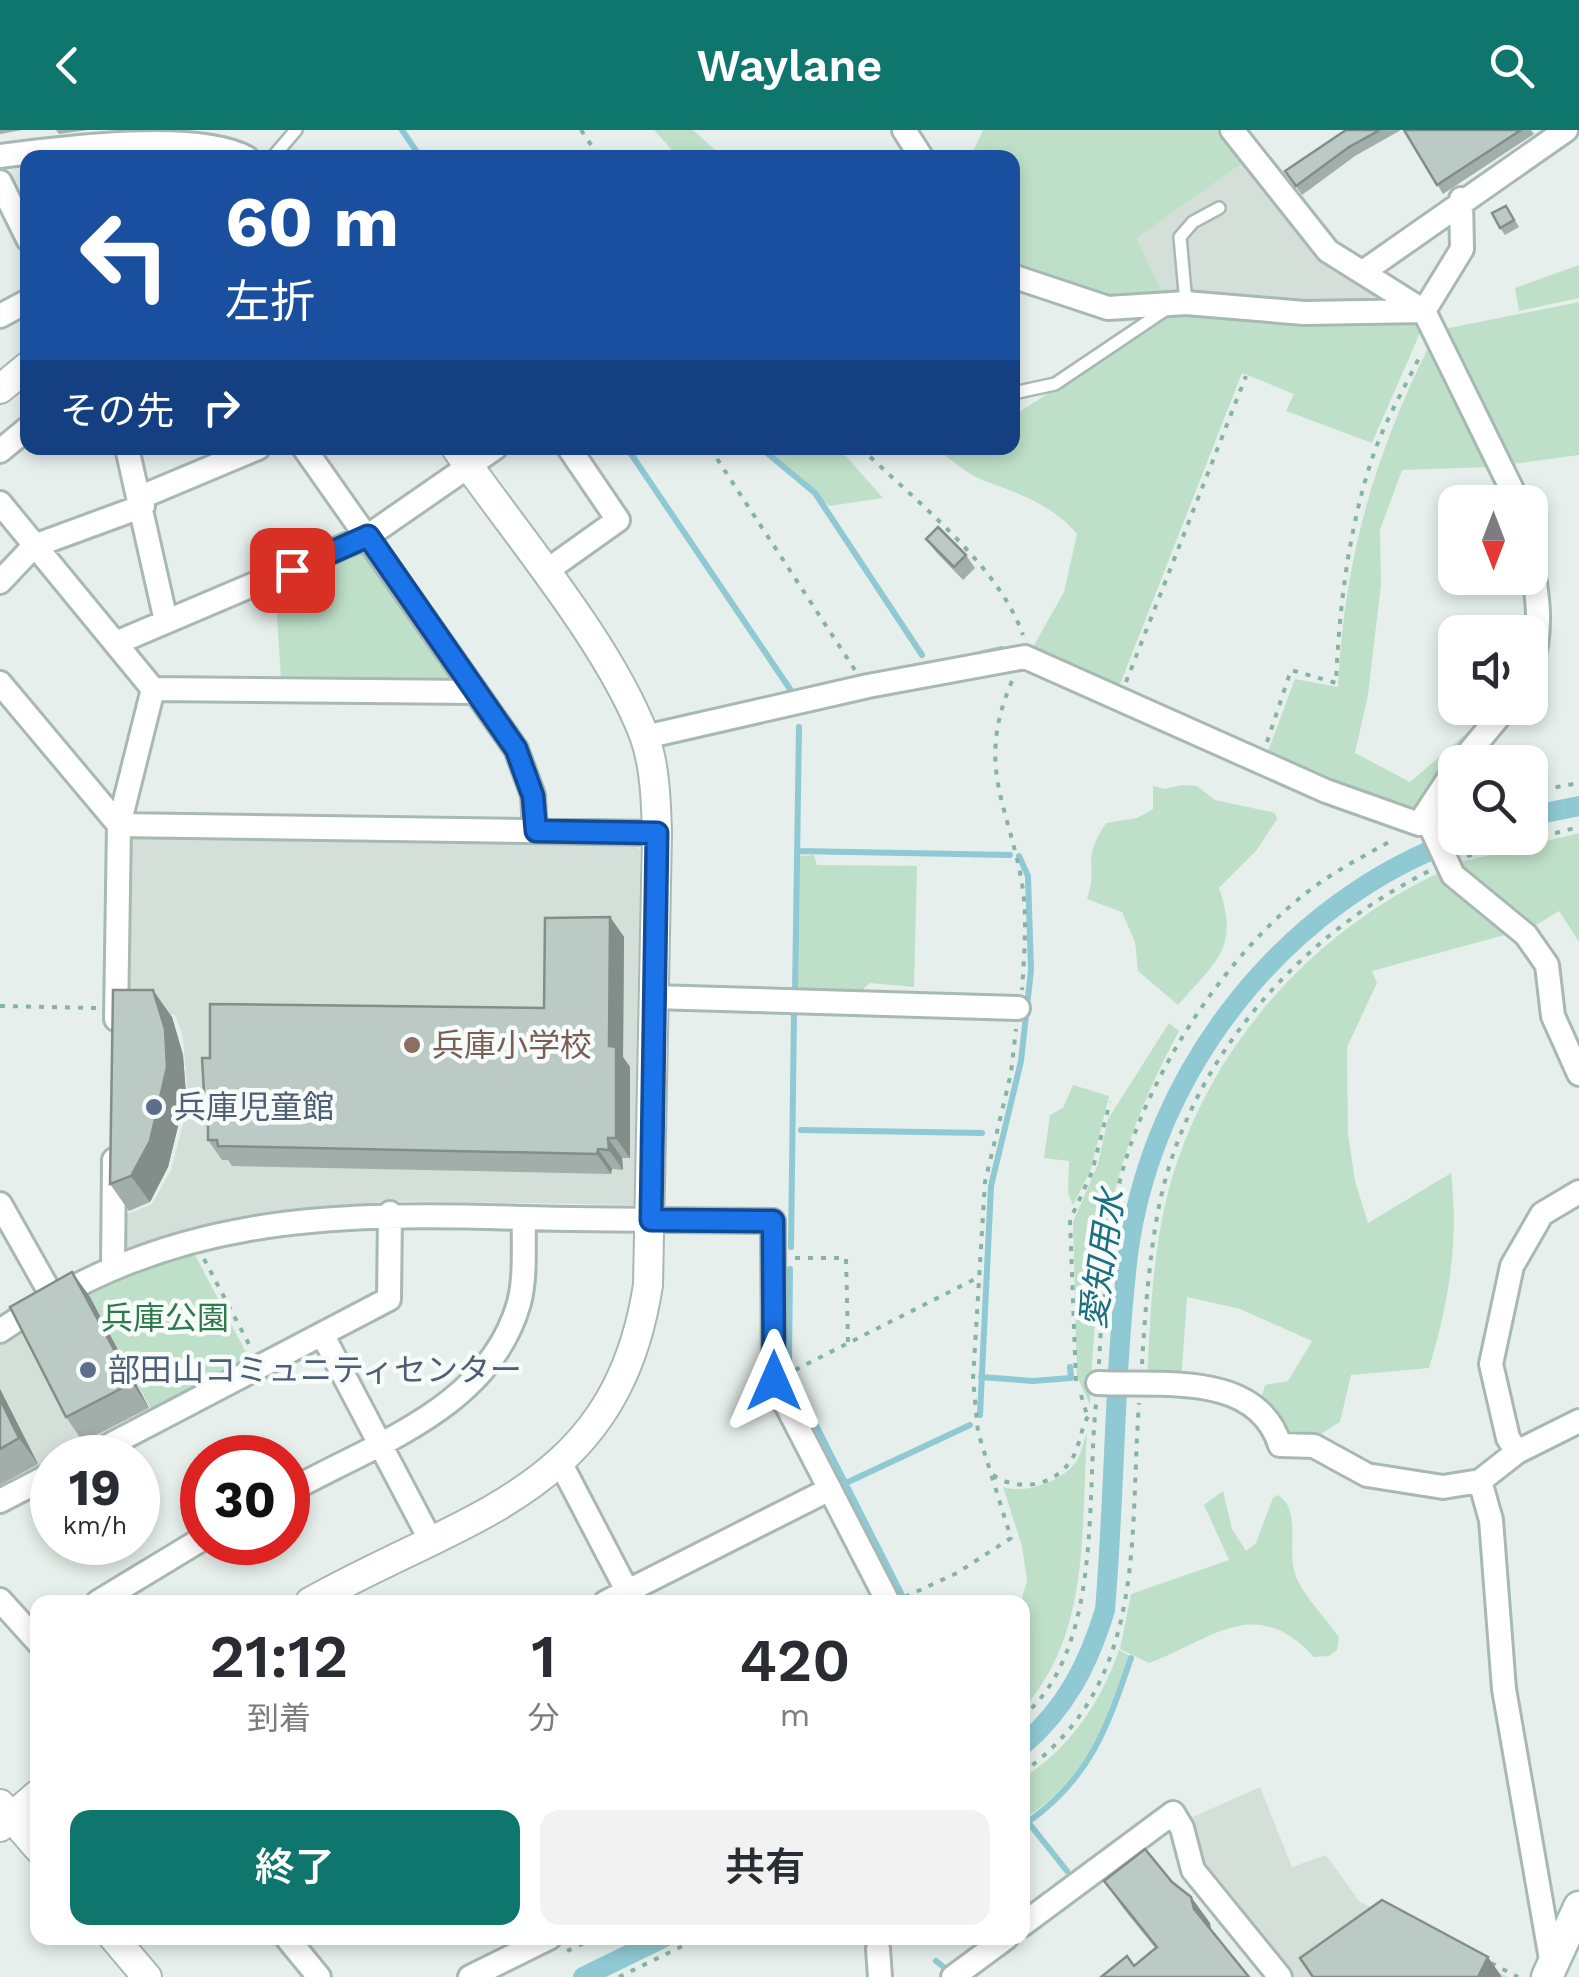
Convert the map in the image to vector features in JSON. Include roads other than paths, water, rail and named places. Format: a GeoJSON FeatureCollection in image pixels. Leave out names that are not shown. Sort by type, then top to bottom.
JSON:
{"type":"FeatureCollection","features":[{"type":"Feature","properties":{"kind":"main road"},"geometry":{"type":"LineString","coordinates":[[1549,1971],[1579,1907]]}},
{"type":"Feature","properties":{"kind":"street"},"geometry":{"type":"LineString","coordinates":[[1232,130],[1328,250],[1428,320],[1510,485]]}},
{"type":"Feature","properties":{"kind":"street"},"geometry":{"type":"LineString","coordinates":[[1362,272],[1566,130]]}},
{"type":"Feature","properties":{"kind":"street"},"geometry":{"type":"LineString","coordinates":[[38,150],[95,141],[165,147],[190,133],[239,150]]}},
{"type":"Feature","properties":{"kind":"street"},"geometry":{"type":"LineString","coordinates":[[0,182],[20,223]]}},
{"type":"Feature","properties":{"kind":"street"},"geometry":{"type":"LineString","coordinates":[[1428,320],[1462,249],[1461,200]]}},
{"type":"Feature","properties":{"kind":"street"},"geometry":{"type":"LineString","coordinates":[[1020,279],[1108,308],[1180,304],[1428,320]]}},
{"type":"Feature","properties":{"kind":"street"},"geometry":{"type":"LineString","coordinates":[[0,389],[20,373]]}},
{"type":"Feature","properties":{"kind":"street"},"geometry":{"type":"LineString","coordinates":[[0,451],[20,435]]}},
{"type":"Feature","properties":{"kind":"street"},"geometry":{"type":"LineString","coordinates":[[129,455],[166,621]]}},
{"type":"Feature","properties":{"kind":"street"},"geometry":{"type":"LineString","coordinates":[[0,582],[34,546],[243,455]]}},
{"type":"Feature","properties":{"kind":"street"},"geometry":{"type":"LineString","coordinates":[[309,455],[516,749],[533,796],[536,831]]}},
{"type":"Feature","properties":{"kind":"street"},"geometry":{"type":"LineString","coordinates":[[544,572],[618,520],[575,455]]}},
{"type":"Feature","properties":{"kind":"street"},"geometry":{"type":"LineString","coordinates":[[116,644],[368,536],[462,457],[622,690],[645,737],[656,796],[657,833],[651,1220],[648,1285],[628,1368],[599,1418],[561,1464],[486,1516],[324,1595]]}},
{"type":"Feature","properties":{"kind":"street"},"geometry":{"type":"LineString","coordinates":[[0,503],[152,688]]}},
{"type":"Feature","properties":{"kind":"street"},"geometry":{"type":"LineString","coordinates":[[645,737],[868,686],[1025,657],[1261,761],[1424,823],[1453,874],[1526,935],[1547,965],[1553,1016],[1579,1074]]}},
{"type":"Feature","properties":{"kind":"street"},"geometry":{"type":"LineString","coordinates":[[0,683],[119,825],[657,833]]}},
{"type":"Feature","properties":{"kind":"street"},"geometry":{"type":"LineString","coordinates":[[152,688],[476,692]]}},
{"type":"Feature","properties":{"kind":"street"},"geometry":{"type":"LineString","coordinates":[[116,1048],[119,825],[152,688]]}},
{"type":"Feature","properties":{"kind":"street"},"geometry":{"type":"LineString","coordinates":[[1475,745],[1492,725]]}},
{"type":"Feature","properties":{"kind":"street"},"geometry":{"type":"LineString","coordinates":[[1424,823],[1438,799]]}},
{"type":"Feature","properties":{"kind":"street"},"geometry":{"type":"LineString","coordinates":[[652,997],[1018,1008]]}},
{"type":"Feature","properties":{"kind":"street"},"geometry":{"type":"LineString","coordinates":[[113,1267],[115,1128]]}},
{"type":"Feature","properties":{"kind":"street"},"geometry":{"type":"LineString","coordinates":[[1517,1452],[1508,1438],[1491,1364],[1512,1266],[1542,1214],[1579,1192]]}},
{"type":"Feature","properties":{"kind":"street"},"geometry":{"type":"LineString","coordinates":[[0,1204],[52,1296]]}},
{"type":"Feature","properties":{"kind":"street"},"geometry":{"type":"LineString","coordinates":[[129,1435],[389,1299],[390,1213]]}},
{"type":"Feature","properties":{"kind":"street"},"geometry":{"type":"LineString","coordinates":[[0,1331],[52,1296],[113,1267],[194,1240],[293,1220],[390,1213],[773,1221],[774,1381],[886,1595]]}},
{"type":"Feature","properties":{"kind":"street"},"geometry":{"type":"LineString","coordinates":[[310,1480],[447,1406],[494,1360],[520,1300],[524,1218]]}},
{"type":"Feature","properties":{"kind":"street"},"geometry":{"type":"LineString","coordinates":[[322,1334],[431,1541]]}},
{"type":"Feature","properties":{"kind":"street"},"geometry":{"type":"LineString","coordinates":[[1098,1383],[1223,1388],[1266,1414],[1280,1445],[1314,1446],[1367,1476],[1443,1487],[1480,1482],[1517,1452],[1579,1421]]}},
{"type":"Feature","properties":{"kind":"street"},"geometry":{"type":"LineString","coordinates":[[561,1464],[620,1595]]}},
{"type":"Feature","properties":{"kind":"street"},"geometry":{"type":"LineString","coordinates":[[1480,1482],[1489,1500],[1504,1688],[1549,1971]]}},
{"type":"Feature","properties":{"kind":"street"},"geometry":{"type":"LineString","coordinates":[[0,1501],[30,1485]]}},
{"type":"Feature","properties":{"kind":"street"},"geometry":{"type":"LineString","coordinates":[[630,1595],[830,1489]]}},
{"type":"Feature","properties":{"kind":"street"},"geometry":{"type":"LineString","coordinates":[[109,1595],[180,1552]]}},
{"type":"Feature","properties":{"kind":"street"},"geometry":{"type":"LineString","coordinates":[[0,1600],[30,1633]]}},
{"type":"Feature","properties":{"kind":"street"},"geometry":{"type":"LineString","coordinates":[[30,1799],[4,1816],[30,1840]]}},
{"type":"Feature","properties":{"kind":"street"},"geometry":{"type":"LineString","coordinates":[[1030,1919],[1173,1813],[1182,1828],[1193,1870],[1280,1977]]}},
{"type":"Feature","properties":{"kind":"street"},"geometry":{"type":"LineString","coordinates":[[120,1945],[147,1977]]}},
{"type":"Feature","properties":{"kind":"street"},"geometry":{"type":"LineString","coordinates":[[293,1945],[318,1977]]}},
{"type":"Feature","properties":{"kind":"street"},"geometry":{"type":"LineString","coordinates":[[470,1977],[535,1945]]}},
{"type":"Feature","properties":{"kind":"street"},"geometry":{"type":"LineString","coordinates":[[953,1977],[996,1945]]}},
{"type":"Feature","properties":{"kind":"street"},"geometry":{"type":"LineString","coordinates":[[878,1948],[880,1977]]}},
{"type":"Feature","properties":{"kind":"lane"},"geometry":{"type":"LineString","coordinates":[[279,150],[296,130]]}},
{"type":"Feature","properties":{"kind":"lane"},"geometry":{"type":"LineString","coordinates":[[1020,392],[1054,384],[1180,304],[1180,238],[1193,222],[1219,208]]}},
{"type":"Feature","properties":{"kind":"waterway"},"geometry":{"type":"LineString","coordinates":[[402,130],[416,150]]}},
{"type":"Feature","properties":{"kind":"waterway"},"geometry":{"type":"LineString","coordinates":[[632,455],[794,695]]}},
{"type":"Feature","properties":{"kind":"waterway"},"geometry":{"type":"LineString","coordinates":[[769,455],[815,493],[922,655]]}},
{"type":"Feature","properties":{"kind":"waterway"},"geometry":{"type":"LineString","coordinates":[[984,653],[1002,649]]}},
{"type":"Feature","properties":{"kind":"waterway"},"geometry":{"type":"LineString","coordinates":[[795,994],[799,727]]}},
{"type":"Feature","properties":{"kind":"waterway","name":"愛知用水"},"geometry":{"type":"LineString","coordinates":[[1548,812],[1579,806]]}},
{"type":"Feature","properties":{"kind":"waterway","name":"愛知用水"},"geometry":{"type":"LineString","coordinates":[[1030,1739],[1074,1684],[1105,1610],[1128,1255],[1142,1186],[1166,1120],[1198,1058],[1238,1000],[1286,948],[1339,903],[1398,866],[1438,848]]}},
{"type":"Feature","properties":{"kind":"waterway"},"geometry":{"type":"LineString","coordinates":[[797,851],[1010,855]]}},
{"type":"Feature","properties":{"kind":"waterway"},"geometry":{"type":"LineString","coordinates":[[980,1415],[991,1186],[1021,1061],[1031,970],[1028,876],[1019,856]]}},
{"type":"Feature","properties":{"kind":"waterway"},"geometry":{"type":"LineString","coordinates":[[791,1247],[794,1012]]}},
{"type":"Feature","properties":{"kind":"waterway"},"geometry":{"type":"LineString","coordinates":[[801,1130],[982,1133]]}},
{"type":"Feature","properties":{"kind":"waterway"},"geometry":{"type":"LineString","coordinates":[[789,1361],[790,1269]]}},
{"type":"Feature","properties":{"kind":"waterway"},"geometry":{"type":"LineString","coordinates":[[981,1377],[1033,1381],[1071,1378],[1070,1367]]}},
{"type":"Feature","properties":{"kind":"waterway"},"geometry":{"type":"LineString","coordinates":[[793,1380],[902,1595]]}},
{"type":"Feature","properties":{"kind":"waterway"},"geometry":{"type":"LineString","coordinates":[[846,1483],[970,1425]]}},
{"type":"Feature","properties":{"kind":"waterway"},"geometry":{"type":"LineString","coordinates":[[1030,1820],[1067,1788],[1094,1750],[1131,1658]]}},
{"type":"Feature","properties":{"kind":"waterway"},"geometry":{"type":"LineString","coordinates":[[1030,1825],[1067,1871]]}},
{"type":"Feature","properties":{"kind":"waterway","name":"愛知用水"},"geometry":{"type":"LineString","coordinates":[[583,1977],[649,1945]]}},
{"type":"Feature","properties":{"kind":"waterway"},"geometry":{"type":"LineString","coordinates":[[936,1961],[951,1973]]}},
{"type":"Feature","properties":{"kind":"place","name":"兵庫小学校"},"geometry":{"type":"Point","coordinates":[412,1045]}},
{"type":"Feature","properties":{"kind":"place","name":"兵庫児童館"},"geometry":{"type":"Point","coordinates":[154,1107]}},
{"type":"Feature","properties":{"kind":"place","name":"部田山コミュニティセンター"},"geometry":{"type":"Point","coordinates":[88,1370]}},
{"type":"Feature","properties":{"kind":"park label","name":"兵庫公園"},"geometry":{"type":"Point","coordinates":[165,1318]}}]}
